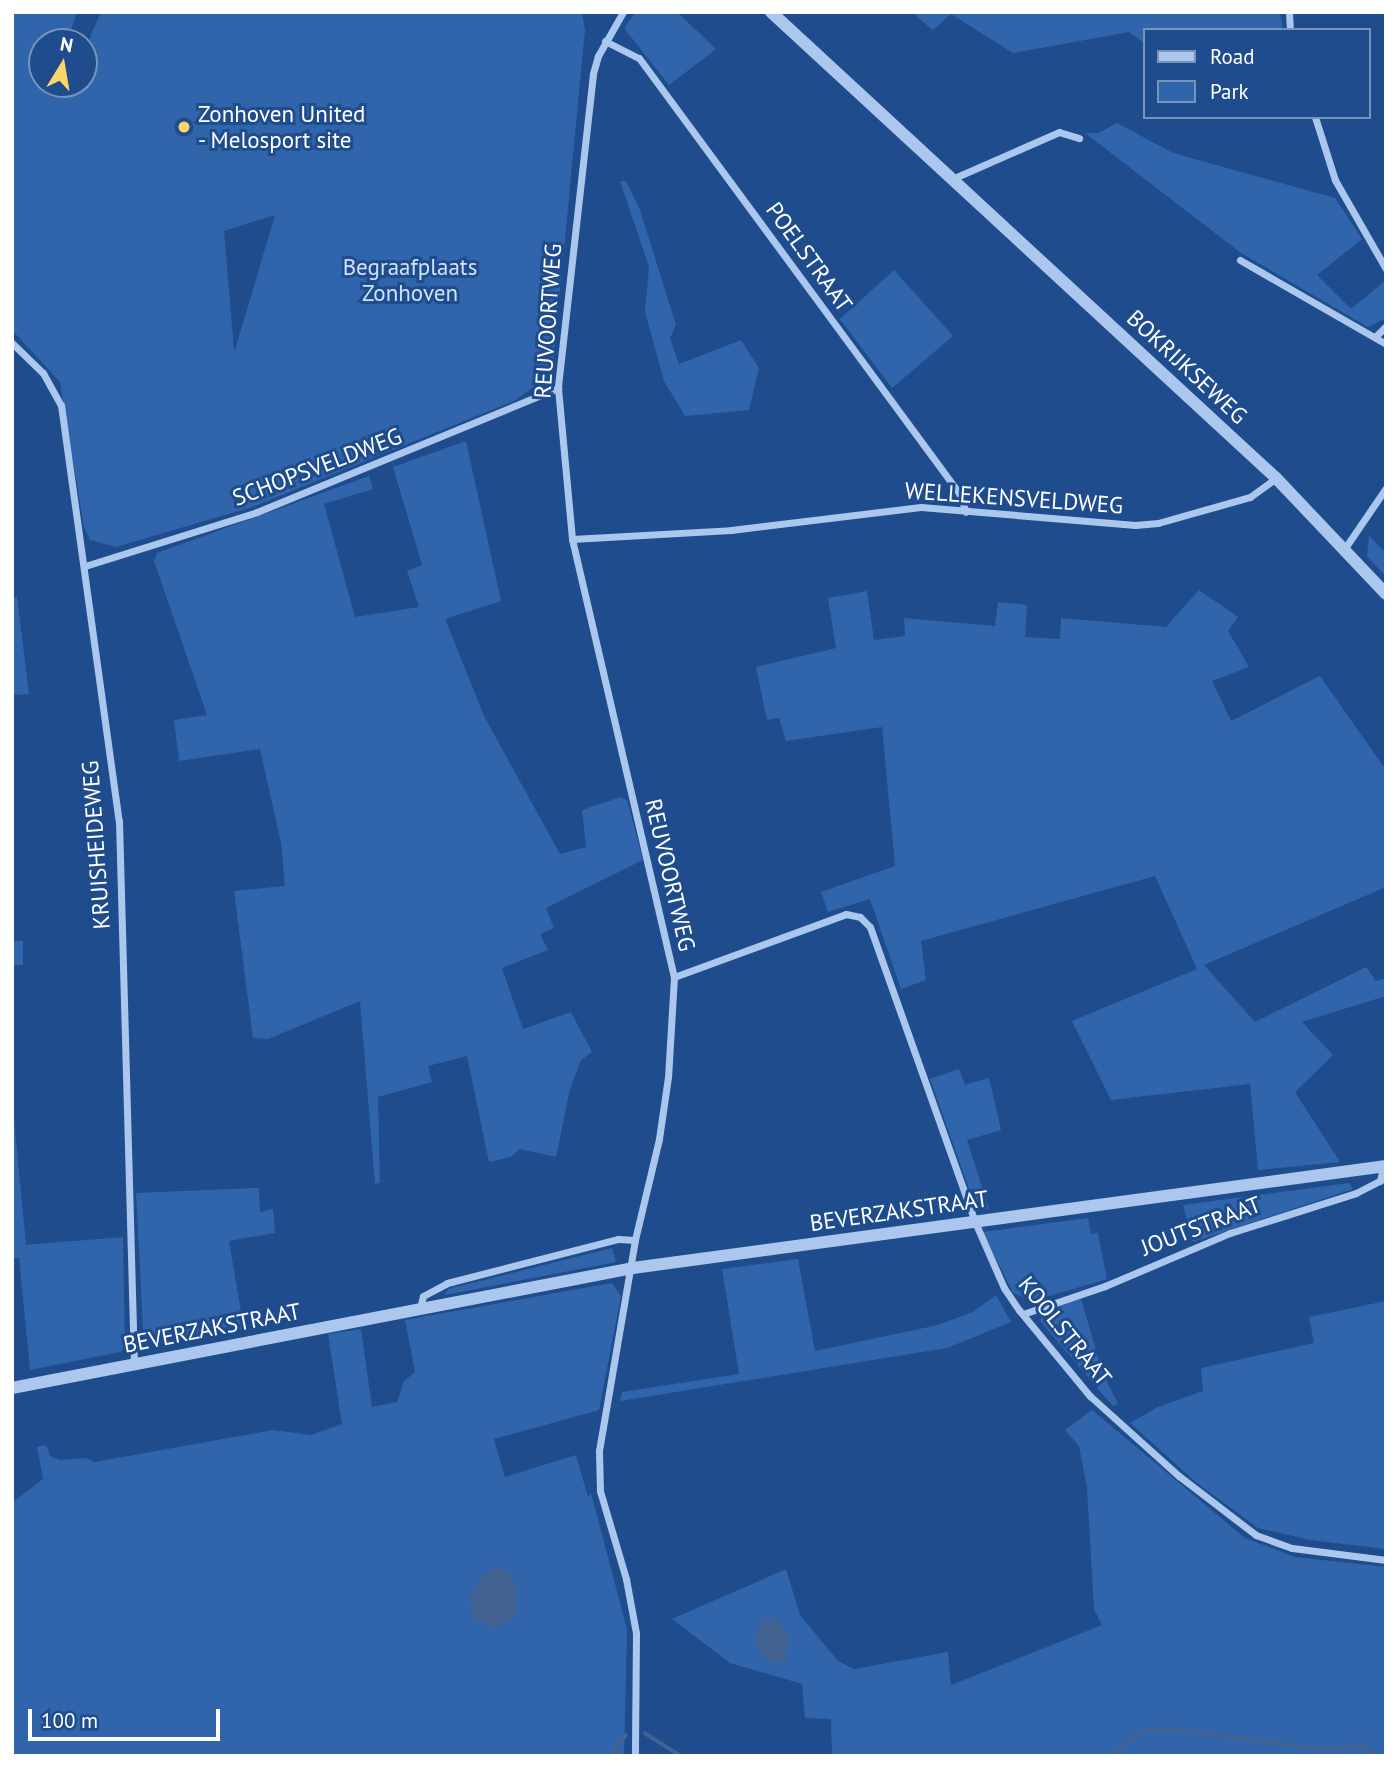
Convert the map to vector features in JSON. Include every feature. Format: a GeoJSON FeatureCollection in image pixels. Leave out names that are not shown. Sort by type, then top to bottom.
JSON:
{"type":"FeatureCollection","features":[{"type":"Feature","properties":{"kind":"street","name":"REUVOORTWEG"},"geometry":{"type":"LineString","coordinates":[[609,12],[620,15],[593,74],[558,388],[572,539],[674,977],[668,1077],[652,1178],[635,1240],[633,1268],[598,1470],[633,1607],[635,1756]]}},
{"type":"Feature","properties":{"kind":"street","name":"BOKRIJKSEWEG"},"geometry":{"type":"LineString","coordinates":[[771,12],[1276,478],[1386,594]]}},
{"type":"Feature","properties":{"kind":"street","name":"POELSTRAAT"},"geometry":{"type":"LineString","coordinates":[[606,41],[639,58],[959,493],[966,512]]}},
{"type":"Feature","properties":{"kind":"street"},"geometry":{"type":"LineString","coordinates":[[1316,119],[1335,180],[1386,268]]}},
{"type":"Feature","properties":{"kind":"street"},"geometry":{"type":"LineString","coordinates":[[952,180],[1059,132],[1079,138]]}},
{"type":"Feature","properties":{"kind":"street"},"geometry":{"type":"LineString","coordinates":[[1240,260],[1386,344]]}},
{"type":"Feature","properties":{"kind":"street"},"geometry":{"type":"LineString","coordinates":[[1375,337],[1386,326]]}},
{"type":"Feature","properties":{"kind":"street","name":"KRUISHEIDEWEG"},"geometry":{"type":"LineString","coordinates":[[12,343],[43,373],[61,405],[119,821],[134,1365]]}},
{"type":"Feature","properties":{"kind":"street","name":"SCHOPSVELDWEG"},"geometry":{"type":"LineString","coordinates":[[85,566],[257,512],[558,388]]}},
{"type":"Feature","properties":{"kind":"street","name":"WELLEKENSVELDWEG"},"geometry":{"type":"LineString","coordinates":[[572,539],[731,530],[883,509],[966,512],[1106,526],[1158,523],[1250,497],[1276,478]]}},
{"type":"Feature","properties":{"kind":"street"},"geometry":{"type":"LineString","coordinates":[[1345,548],[1386,488]]}},
{"type":"Feature","properties":{"kind":"street","name":"KOOLSTRAAT"},"geometry":{"type":"LineString","coordinates":[[674,977],[846,914],[860,917],[870,927],[975,1222],[1004,1288],[1090,1396],[1179,1476],[1256,1535],[1292,1548],[1386,1560]]}},
{"type":"Feature","properties":{"kind":"street","name":"BEVERZAKSTRAAT"},"geometry":{"type":"LineString","coordinates":[[12,1388],[633,1268],[1385,1166]]}},
{"type":"Feature","properties":{"kind":"street","name":"JOUTSTRAAT"},"geometry":{"type":"LineString","coordinates":[[1023,1314],[1105,1286],[1230,1233],[1356,1193],[1380,1181],[1385,1166]]}},
{"type":"Feature","properties":{"kind":"street"},"geometry":{"type":"LineString","coordinates":[[420,1308],[423,1296],[447,1283],[618,1239],[635,1240]]}},
{"type":"Feature","properties":{"kind":"green space","name":"Begraafplaats Zonhoven"},"geometry":{"type":"Polygon","coordinates":[[[12,12],[77,12],[72,28],[28,28],[28,98],[98,98],[98,28],[94,28],[101,12],[582,12],[585,30],[552,374],[514,401],[252,507],[116,547],[90,540],[84,527],[60,382],[12,330],[12,12]],[[275,215],[224,231],[235,350],[275,215]]]}},
{"type":"Feature","properties":{"kind":"green space"},"geometry":{"type":"Polygon","coordinates":[[[636,12],[677,12],[716,49],[669,85],[624,28],[636,12]]]}},
{"type":"Feature","properties":{"kind":"green space"},"geometry":{"type":"Polygon","coordinates":[[[918,12],[1280,12],[1283,28],[1142,28],[1142,42],[1129,32],[1013,53],[951,14],[933,30],[915,15],[918,12]]]}},
{"type":"Feature","properties":{"kind":"green space"},"geometry":{"type":"Polygon","coordinates":[[[1117,123],[1173,153],[1335,198],[1362,239],[1317,275],[1351,309],[1386,280],[1386,318],[1368,327],[1241,253],[1085,133],[1098,133],[1117,123]]]}},
{"type":"Feature","properties":{"kind":"green space"},"geometry":{"type":"Polygon","coordinates":[[[620,181],[626,181],[640,210],[676,325],[670,338],[679,364],[741,340],[759,368],[749,410],[685,416],[664,381],[645,312],[649,267],[620,181]]]}},
{"type":"Feature","properties":{"kind":"green space"},"geometry":{"type":"Polygon","coordinates":[[[894,270],[953,336],[892,388],[840,319],[894,270]]]}},
{"type":"Feature","properties":{"kind":"green space"},"geometry":{"type":"Polygon","coordinates":[[[466,441],[501,601],[445,619],[485,718],[560,854],[586,847],[582,810],[621,797],[627,800],[643,860],[546,908],[554,928],[540,934],[548,950],[502,968],[523,1029],[571,1012],[592,1052],[581,1060],[570,1089],[556,1157],[520,1149],[511,1157],[489,1162],[467,1056],[428,1066],[432,1082],[378,1097],[380,1183],[375,1184],[360,1001],[268,1039],[253,1038],[234,891],[285,886],[281,843],[260,749],[179,761],[174,720],[207,715],[154,561],[157,553],[369,476],[373,489],[324,504],[355,617],[419,607],[407,571],[422,565],[393,467],[466,441]]]}},
{"type":"Feature","properties":{"kind":"green space"},"geometry":{"type":"Polygon","coordinates":[[[1369,536],[1386,553],[1386,577],[1367,556],[1369,536]]]}},
{"type":"Feature","properties":{"kind":"green space"},"geometry":{"type":"Polygon","coordinates":[[[1199,590],[1238,617],[1228,631],[1249,667],[1212,681],[1231,721],[1320,676],[1386,770],[1386,887],[1204,965],[1255,1022],[1366,967],[1376,981],[1386,978],[1386,996],[1302,1022],[1333,1055],[1295,1092],[1340,1162],[1258,1170],[1250,1084],[1111,1100],[1072,1021],[1197,969],[1155,876],[921,941],[926,980],[901,989],[870,899],[828,912],[821,892],[895,866],[882,727],[786,741],[779,718],[767,720],[756,667],[836,648],[828,598],[867,591],[874,640],[905,636],[904,618],[995,626],[998,602],[1027,605],[1025,637],[1060,639],[1061,618],[1166,627],[1199,590]]]}},
{"type":"Feature","properties":{"kind":"green space"},"geometry":{"type":"Polygon","coordinates":[[[17,597],[29,694],[12,695],[12,598],[17,597]]]}},
{"type":"Feature","properties":{"kind":"green space"},"geometry":{"type":"Polygon","coordinates":[[[12,935],[13,941],[23,941],[23,965],[12,965],[12,935]]]}},
{"type":"Feature","properties":{"kind":"green space"},"geometry":{"type":"Polygon","coordinates":[[[959,1069],[965,1085],[989,1078],[1001,1130],[967,1140],[989,1209],[977,1211],[930,1079],[959,1069]]]}},
{"type":"Feature","properties":{"kind":"green space"},"geometry":{"type":"Polygon","coordinates":[[[12,1098],[26,1245],[123,1237],[125,1348],[120,1352],[30,1370],[19,1258],[12,1258],[12,1098]]]}},
{"type":"Feature","properties":{"kind":"green space"},"geometry":{"type":"Polygon","coordinates":[[[1349,1183],[1353,1189],[1193,1242],[1183,1205],[1349,1183]]]}},
{"type":"Feature","properties":{"kind":"green space"},"geometry":{"type":"Polygon","coordinates":[[[259,1188],[260,1212],[273,1209],[275,1233],[229,1241],[244,1329],[144,1346],[136,1193],[259,1188]]]}},
{"type":"Feature","properties":{"kind":"green space"},"geometry":{"type":"Polygon","coordinates":[[[1088,1218],[1091,1234],[1098,1233],[1107,1279],[1032,1301],[1013,1293],[983,1232],[1088,1218]]]}},
{"type":"Feature","properties":{"kind":"green space"},"geometry":{"type":"Polygon","coordinates":[[[612,1248],[616,1262],[445,1295],[448,1289],[612,1248]]]}},
{"type":"Feature","properties":{"kind":"green space"},"geometry":{"type":"Polygon","coordinates":[[[798,1259],[815,1351],[938,1325],[973,1312],[996,1295],[1011,1322],[947,1348],[620,1401],[622,1392],[739,1374],[722,1269],[798,1259]]]}},
{"type":"Feature","properties":{"kind":"green space"},"geometry":{"type":"Polygon","coordinates":[[[612,1283],[621,1296],[599,1410],[494,1439],[505,1477],[576,1455],[588,1497],[591,1493],[627,1629],[624,1756],[12,1756],[12,1503],[43,1479],[37,1447],[46,1445],[50,1456],[60,1460],[86,1458],[95,1462],[273,1430],[311,1435],[342,1424],[328,1334],[361,1329],[372,1407],[397,1402],[404,1381],[415,1372],[405,1320],[612,1283]]]}},
{"type":"Feature","properties":{"kind":"green space"},"geometry":{"type":"Polygon","coordinates":[[[1081,1299],[1103,1374],[1118,1404],[1113,1406],[1040,1321],[1043,1311],[1055,1304],[1081,1299]]]}},
{"type":"Feature","properties":{"kind":"green space"},"geometry":{"type":"Polygon","coordinates":[[[1386,1301],[1386,1549],[1310,1540],[1258,1528],[1197,1483],[1130,1423],[1158,1407],[1203,1391],[1201,1368],[1314,1343],[1309,1317],[1386,1301]]]}},
{"type":"Feature","properties":{"kind":"green space"},"geometry":{"type":"Polygon","coordinates":[[[1092,1410],[1245,1538],[1295,1557],[1386,1567],[1386,1756],[832,1756],[831,1719],[805,1718],[802,1684],[730,1663],[672,1619],[786,1569],[800,1615],[838,1661],[854,1669],[948,1652],[951,1685],[1102,1625],[1094,1609],[1087,1488],[1079,1446],[1065,1430],[1092,1410]]]}},
{"type":"Feature","properties":{"kind":"shaded area"},"geometry":{"type":"Polygon","coordinates":[[[497,1567],[513,1575],[517,1603],[512,1620],[492,1629],[473,1617],[469,1601],[481,1575],[497,1567]]]}},
{"type":"Feature","properties":{"kind":"shaded area"},"geometry":{"type":"Polygon","coordinates":[[[776,1618],[788,1636],[785,1663],[765,1660],[754,1637],[762,1620],[776,1618]]]}},
{"type":"Feature","properties":{"kind":"waterway"},"geometry":{"type":"LineString","coordinates":[[1110,1756],[1142,1732],[1167,1729],[1328,1750],[1362,1745],[1377,1756]]}},
{"type":"Feature","properties":{"kind":"waterway"},"geometry":{"type":"LineString","coordinates":[[645,1733],[681,1756]]}},
{"type":"Feature","properties":{"kind":"waterway"},"geometry":{"type":"LineString","coordinates":[[610,1756],[626,1735]]}},
{"type":"Feature","properties":{"kind":"place","name":"Zonhoven United - Melosport site"},"geometry":{"type":"Point","coordinates":[184,127]}}]}
